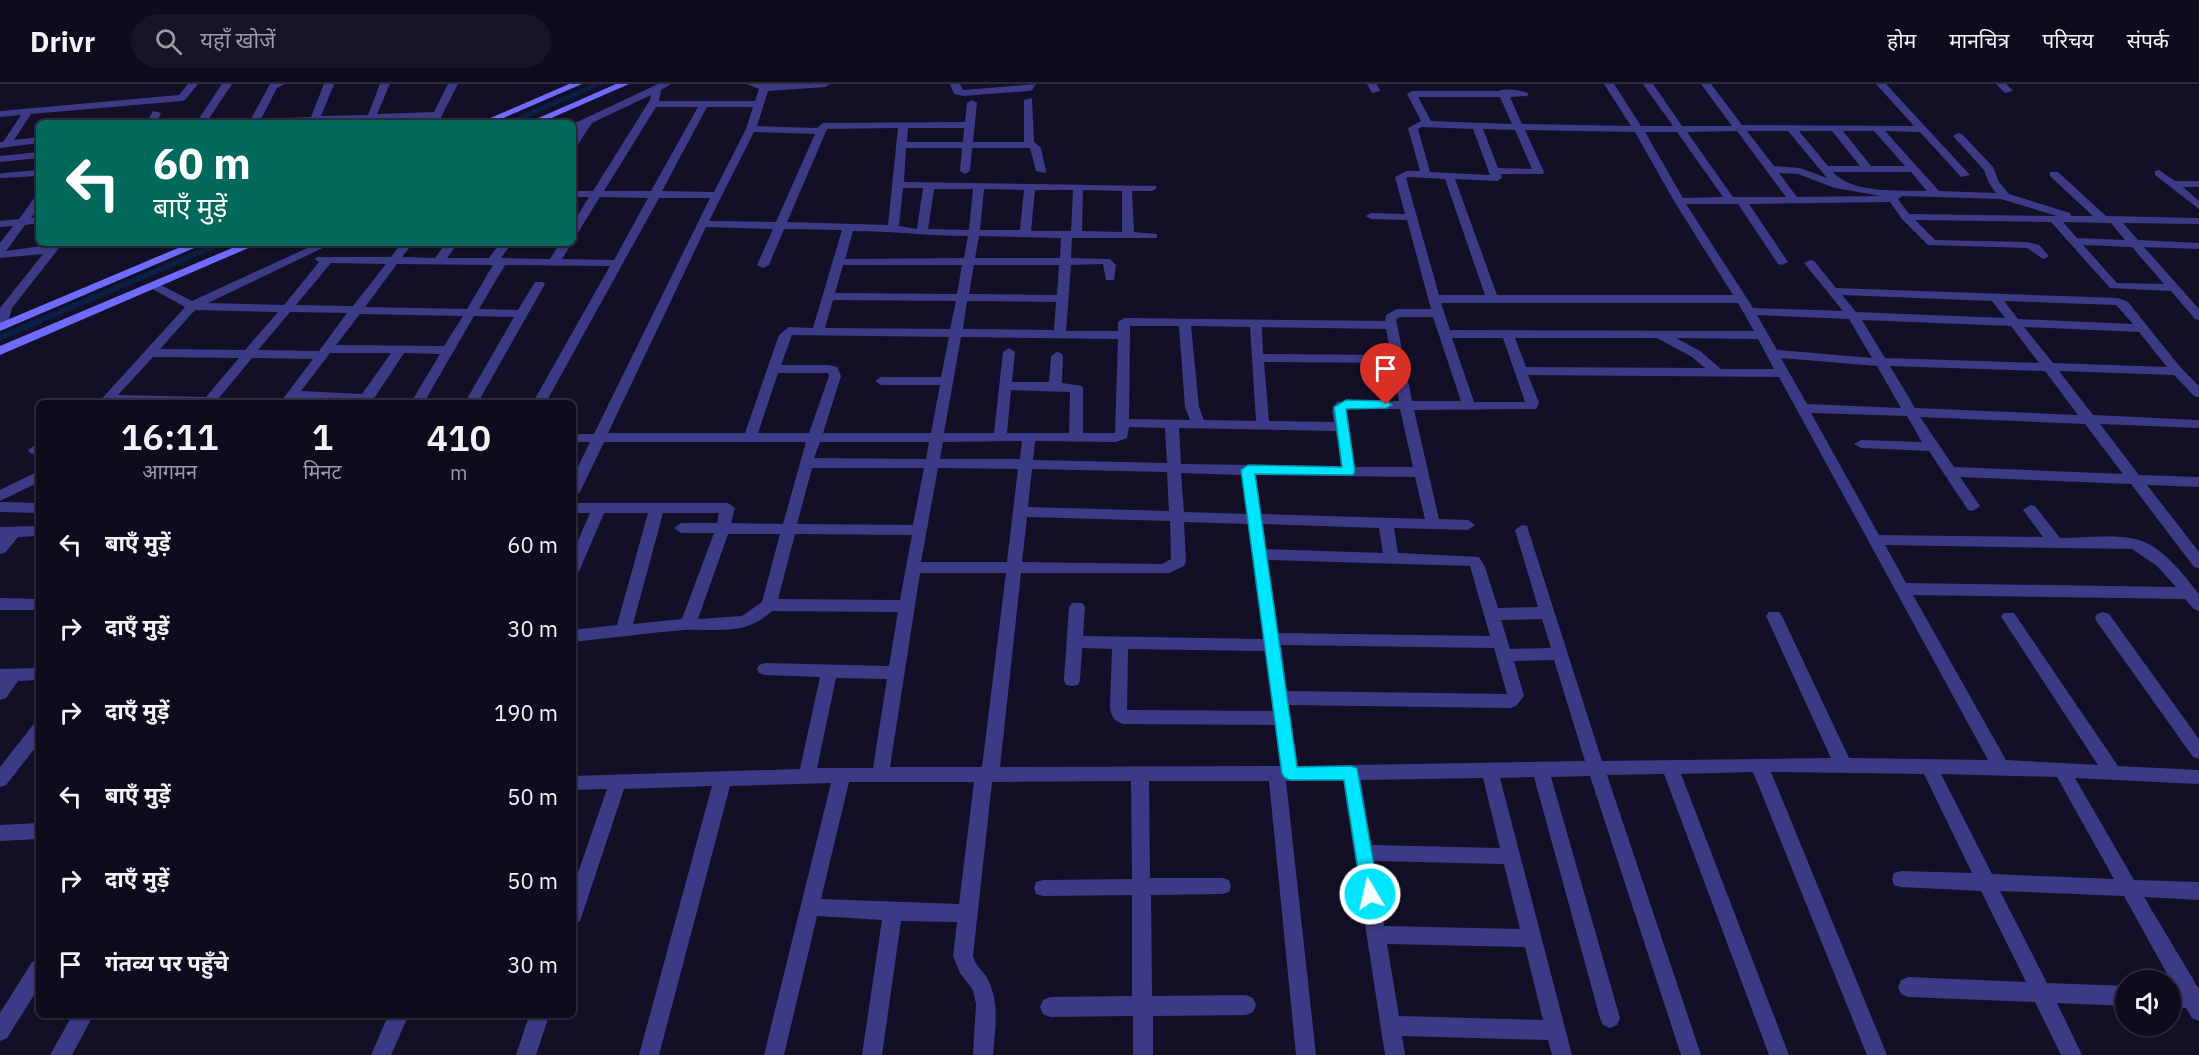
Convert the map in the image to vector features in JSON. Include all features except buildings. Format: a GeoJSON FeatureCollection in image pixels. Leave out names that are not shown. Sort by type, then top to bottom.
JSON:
{"type":"FeatureCollection","features":[{"type":"Feature","properties":{"kind":"street"},"geometry":{"type":"LineString","coordinates":[[0,114],[182,98],[193,84]]}},
{"type":"Feature","properties":{"kind":"street"},"geometry":{"type":"LineString","coordinates":[[203,120],[227,84]]}},
{"type":"Feature","properties":{"kind":"street"},"geometry":{"type":"LineString","coordinates":[[255,120],[273,86],[280,84]]}},
{"type":"Feature","properties":{"kind":"street"},"geometry":{"type":"LineString","coordinates":[[314,120],[329,84]]}},
{"type":"Feature","properties":{"kind":"street"},"geometry":{"type":"LineString","coordinates":[[385,84],[371,120],[435,119],[453,84]]}},
{"type":"Feature","properties":{"kind":"street"},"geometry":{"type":"LineString","coordinates":[[491,120],[577,84]]}},
{"type":"Feature","properties":{"kind":"street"},"geometry":{"type":"LineString","coordinates":[[539,120],[624,84]]}},
{"type":"Feature","properties":{"kind":"street"},"geometry":{"type":"LineString","coordinates":[[576,127],[666,84]]}},
{"type":"Feature","properties":{"kind":"street"},"geometry":{"type":"LineString","coordinates":[[752,84],[764,86],[825,84]]}},
{"type":"Feature","properties":{"kind":"street"},"geometry":{"type":"LineString","coordinates":[[955,84],[957,92],[963,93],[1029,88],[1031,84]]}},
{"type":"Feature","properties":{"kind":"street"},"geometry":{"type":"LineString","coordinates":[[1609,84],[1628,111],[1679,201],[1774,354],[2001,767]]}},
{"type":"Feature","properties":{"kind":"street"},"geometry":{"type":"LineString","coordinates":[[1648,84],[1678,127],[1782,262]]}},
{"type":"Feature","properties":{"kind":"street"},"geometry":{"type":"LineString","coordinates":[[1706,84],[1792,199]]}},
{"type":"Feature","properties":{"kind":"street"},"geometry":{"type":"LineString","coordinates":[[1881,84],[1965,175]]}},
{"type":"Feature","properties":{"kind":"street"},"geometry":{"type":"LineString","coordinates":[[576,486],[702,224],[752,129],[764,86]]}},
{"type":"Feature","properties":{"kind":"street"},"geometry":{"type":"LineString","coordinates":[[1427,124],[1412,94],[1426,89],[1479,88],[1503,93],[1524,93]]}},
{"type":"Feature","properties":{"kind":"street"},"geometry":{"type":"LineString","coordinates":[[576,227],[652,104],[656,89]]}},
{"type":"Feature","properties":{"kind":"street"},"geometry":{"type":"LineString","coordinates":[[1495,171],[1539,172],[1520,125],[1503,93]]}},
{"type":"Feature","properties":{"kind":"street"},"geometry":{"type":"LineString","coordinates":[[1029,100],[1029,145]]}},
{"type":"Feature","properties":{"kind":"street"},"geometry":{"type":"LineString","coordinates":[[966,171],[972,103]]}},
{"type":"Feature","properties":{"kind":"street"},"geometry":{"type":"LineString","coordinates":[[652,104],[759,104]]}},
{"type":"Feature","properties":{"kind":"street"},"geometry":{"type":"LineString","coordinates":[[540,400],[704,104]]}},
{"type":"Feature","properties":{"kind":"street"},"geometry":{"type":"LineString","coordinates":[[3,144],[28,112]]}},
{"type":"Feature","properties":{"kind":"street"},"geometry":{"type":"LineString","coordinates":[[152,120],[156,113]]}},
{"type":"Feature","properties":{"kind":"street"},"geometry":{"type":"LineString","coordinates":[[576,140],[587,123]]}},
{"type":"Feature","properties":{"kind":"street"},"geometry":{"type":"LineString","coordinates":[[1468,406],[1438,313],[1400,176],[1497,178],[1476,124]]}},
{"type":"Feature","properties":{"kind":"street"},"geometry":{"type":"LineString","coordinates":[[762,266],[819,130],[826,125],[969,125]]}},
{"type":"Feature","properties":{"kind":"street"},"geometry":{"type":"LineString","coordinates":[[1426,175],[1413,128],[1416,125],[1520,125],[1591,129],[1834,127],[1921,129]]}},
{"type":"Feature","properties":{"kind":"street"},"geometry":{"type":"LineString","coordinates":[[891,228],[894,225],[899,185],[903,126]]}},
{"type":"Feature","properties":{"kind":"street"},"geometry":{"type":"LineString","coordinates":[[1790,127],[1851,200]]}},
{"type":"Feature","properties":{"kind":"street"},"geometry":{"type":"LineString","coordinates":[[1834,127],[1868,169]]}},
{"type":"Feature","properties":{"kind":"street"},"geometry":{"type":"LineString","coordinates":[[1877,128],[1935,193]]}},
{"type":"Feature","properties":{"kind":"street"},"geometry":{"type":"LineString","coordinates":[[752,129],[819,130]]}},
{"type":"Feature","properties":{"kind":"street"},"geometry":{"type":"LineString","coordinates":[[1959,136],[1989,169],[1994,183],[2028,220]]}},
{"type":"Feature","properties":{"kind":"street"},"geometry":{"type":"LineString","coordinates":[[3,144],[36,140]]}},
{"type":"Feature","properties":{"kind":"street"},"geometry":{"type":"LineString","coordinates":[[21,157],[36,140]]}},
{"type":"Feature","properties":{"kind":"street"},"geometry":{"type":"LineString","coordinates":[[902,145],[1029,145],[1036,148],[1041,171]]}},
{"type":"Feature","properties":{"kind":"street"},"geometry":{"type":"LineString","coordinates":[[0,159],[36,155]]}},
{"type":"Feature","properties":{"kind":"street"},"geometry":{"type":"LineString","coordinates":[[1769,169],[1800,171],[1838,184],[1892,197],[1906,217],[1932,243],[2026,245],[2035,247],[2043,256]]}},
{"type":"Feature","properties":{"kind":"street"},"geometry":{"type":"LineString","coordinates":[[1825,169],[1912,169]]}},
{"type":"Feature","properties":{"kind":"street"},"geometry":{"type":"LineString","coordinates":[[1,177],[36,173]]}},
{"type":"Feature","properties":{"kind":"street"},"geometry":{"type":"LineString","coordinates":[[2159,173],[2199,206]]}},
{"type":"Feature","properties":{"kind":"street"},"geometry":{"type":"LineString","coordinates":[[2054,174],[2110,221],[2197,311]]}},
{"type":"Feature","properties":{"kind":"street"},"geometry":{"type":"LineString","coordinates":[[1449,176],[1492,299]]}},
{"type":"Feature","properties":{"kind":"street"},"geometry":{"type":"LineString","coordinates":[[2171,184],[2199,184]]}},
{"type":"Feature","properties":{"kind":"street"},"geometry":{"type":"LineString","coordinates":[[899,185],[1152,188]]}},
{"type":"Feature","properties":{"kind":"street"},"geometry":{"type":"LineString","coordinates":[[922,233],[929,186]]}},
{"type":"Feature","properties":{"kind":"street"},"geometry":{"type":"LineString","coordinates":[[880,775],[960,298],[974,233],[979,186]]}},
{"type":"Feature","properties":{"kind":"street"},"geometry":{"type":"LineString","coordinates":[[1025,234],[1030,187]]}},
{"type":"Feature","properties":{"kind":"street"},"geometry":{"type":"LineString","coordinates":[[1060,334],[1065,262],[1078,187]]}},
{"type":"Feature","properties":{"kind":"street"},"geometry":{"type":"LineString","coordinates":[[1127,188],[1128,235]]}},
{"type":"Feature","properties":{"kind":"street"},"geometry":{"type":"LineString","coordinates":[[1679,201],[1851,200],[1935,193],[2004,195],[2086,221]]}},
{"type":"Feature","properties":{"kind":"street"},"geometry":{"type":"LineString","coordinates":[[576,194],[717,195]]}},
{"type":"Feature","properties":{"kind":"street"},"geometry":{"type":"LineString","coordinates":[[0,253],[36,203]]}},
{"type":"Feature","properties":{"kind":"street"},"geometry":{"type":"LineString","coordinates":[[1371,216],[1410,217]]}},
{"type":"Feature","properties":{"kind":"street"},"geometry":{"type":"LineString","coordinates":[[1906,217],[2199,221]]}},
{"type":"Feature","properties":{"kind":"street"},"geometry":{"type":"LineString","coordinates":[[0,224],[36,220]]}},
{"type":"Feature","properties":{"kind":"street"},"geometry":{"type":"LineString","coordinates":[[2055,220],[2114,286],[2175,288]]}},
{"type":"Feature","properties":{"kind":"street"},"geometry":{"type":"LineString","coordinates":[[2181,221],[2199,239]]}},
{"type":"Feature","properties":{"kind":"street"},"geometry":{"type":"LineString","coordinates":[[702,224],[891,228],[902,232],[922,233],[1153,236]]}},
{"type":"Feature","properties":{"kind":"street"},"geometry":{"type":"LineString","coordinates":[[818,332],[848,228]]}},
{"type":"Feature","properties":{"kind":"street"},"geometry":{"type":"LineString","coordinates":[[2075,241],[2199,246]]}},
{"type":"Feature","properties":{"kind":"street"},"geometry":{"type":"LineString","coordinates":[[0,253],[55,246]]}},
{"type":"Feature","properties":{"kind":"street"},"geometry":{"type":"LineString","coordinates":[[1,327],[6,308],[55,246]]}},
{"type":"Feature","properties":{"kind":"street"},"geometry":{"type":"LineString","coordinates":[[1,327],[186,246]]}},
{"type":"Feature","properties":{"kind":"street"},"geometry":{"type":"LineString","coordinates":[[0,351],[247,246]]}},
{"type":"Feature","properties":{"kind":"street"},"geometry":{"type":"LineString","coordinates":[[106,400],[192,306],[321,246]]}},
{"type":"Feature","properties":{"kind":"street"},"geometry":{"type":"LineString","coordinates":[[289,399],[405,246]]}},
{"type":"Feature","properties":{"kind":"street"},"geometry":{"type":"LineString","coordinates":[[438,261],[450,246]]}},
{"type":"Feature","properties":{"kind":"street"},"geometry":{"type":"LineString","coordinates":[[418,400],[472,312],[505,246]]}},
{"type":"Feature","properties":{"kind":"street"},"geometry":{"type":"LineString","coordinates":[[554,262],[564,246]]}},
{"type":"Feature","properties":{"kind":"street"},"geometry":{"type":"LineString","coordinates":[[295,258],[618,263]]}},
{"type":"Feature","properties":{"kind":"street"},"geometry":{"type":"LineString","coordinates":[[210,400],[328,259]]}},
{"type":"Feature","properties":{"kind":"street"},"geometry":{"type":"LineString","coordinates":[[839,262],[1106,261],[1110,265],[1110,278]]}},
{"type":"Feature","properties":{"kind":"street"},"geometry":{"type":"LineString","coordinates":[[1810,263],[1854,317],[1911,412],[1973,507]]}},
{"type":"Feature","properties":{"kind":"street"},"geometry":{"type":"LineString","coordinates":[[472,400],[539,284]]}},
{"type":"Feature","properties":{"kind":"street"},"geometry":{"type":"LineString","coordinates":[[153,285],[192,306],[523,314]]}},
{"type":"Feature","properties":{"kind":"street"},"geometry":{"type":"LineString","coordinates":[[1833,291],[2118,302],[2124,304],[2176,370],[2199,393]]}},
{"type":"Feature","properties":{"kind":"street"},"geometry":{"type":"LineString","coordinates":[[829,296],[1063,299]]}},
{"type":"Feature","properties":{"kind":"street"},"geometry":{"type":"LineString","coordinates":[[1995,297],[2086,420],[2199,563]]}},
{"type":"Feature","properties":{"kind":"street"},"geometry":{"type":"LineString","coordinates":[[1435,299],[1741,298]]}},
{"type":"Feature","properties":{"kind":"street"},"geometry":{"type":"LineString","coordinates":[[1749,311],[2141,327]]}},
{"type":"Feature","properties":{"kind":"street"},"geometry":{"type":"LineString","coordinates":[[1433,524],[1406,405],[1390,318],[1397,313],[1438,313]]}},
{"type":"Feature","properties":{"kind":"street"},"geometry":{"type":"LineString","coordinates":[[576,438],[1120,437],[1124,423],[1124,322],[1390,325]]}},
{"type":"Feature","properties":{"kind":"street"},"geometry":{"type":"LineString","coordinates":[[1185,323],[1192,407],[1199,425]]}},
{"type":"Feature","properties":{"kind":"street"},"geometry":{"type":"LineString","coordinates":[[1256,324],[1263,426]]}},
{"type":"Feature","properties":{"kind":"street"},"geometry":{"type":"LineString","coordinates":[[750,438],[786,333],[793,331],[1124,335]]}},
{"type":"Feature","properties":{"kind":"street"},"geometry":{"type":"LineString","coordinates":[[1446,334],[1762,335]]}},
{"type":"Feature","properties":{"kind":"street"},"geometry":{"type":"LineString","coordinates":[[1349,472],[1339,410],[1342,405],[1531,406],[1532,403],[1508,334]]}},
{"type":"Feature","properties":{"kind":"street"},"geometry":{"type":"LineString","coordinates":[[1659,334],[1696,354],[1717,372]]}},
{"type":"Feature","properties":{"kind":"street"},"geometry":{"type":"LineString","coordinates":[[289,399],[365,398],[400,350]]}},
{"type":"Feature","properties":{"kind":"street"},"geometry":{"type":"LineString","coordinates":[[148,353],[248,354],[448,350]]}},
{"type":"Feature","properties":{"kind":"street"},"geometry":{"type":"LineString","coordinates":[[1000,438],[1009,352]]}},
{"type":"Feature","properties":{"kind":"street"},"geometry":{"type":"LineString","coordinates":[[1774,354],[1880,362],[2176,370]]}},
{"type":"Feature","properties":{"kind":"street"},"geometry":{"type":"LineString","coordinates":[[1055,386],[1057,356]]}},
{"type":"Feature","properties":{"kind":"street"},"geometry":{"type":"LineString","coordinates":[[1257,358],[1398,359]]}},
{"type":"Feature","properties":{"kind":"street"},"geometry":{"type":"LineString","coordinates":[[576,636],[688,624],[697,626],[741,622],[752,619],[769,605],[806,463],[816,438],[835,372],[829,369],[775,369]]}},
{"type":"Feature","properties":{"kind":"street"},"geometry":{"type":"LineString","coordinates":[[1521,371],[1784,373]]}},
{"type":"Feature","properties":{"kind":"street"},"geometry":{"type":"LineString","coordinates":[[881,381],[946,381]]}},
{"type":"Feature","properties":{"kind":"street"},"geometry":{"type":"LineString","coordinates":[[1005,386],[1055,386],[1077,389],[1076,437]]}},
{"type":"Feature","properties":{"kind":"street"},"geometry":{"type":"LineString","coordinates":[[1802,408],[2199,424]]}},
{"type":"Feature","properties":{"kind":"street"},"geometry":{"type":"LineString","coordinates":[[1124,423],[1343,427]]}},
{"type":"Feature","properties":{"kind":"street"},"geometry":{"type":"LineString","coordinates":[[914,567],[1164,569],[1174,567],[1179,562],[1172,425]]}},
{"type":"Feature","properties":{"kind":"street"},"geometry":{"type":"LineString","coordinates":[[983,1055],[985,997],[981,984],[965,968],[963,956],[1029,437]]}},
{"type":"Feature","properties":{"kind":"street"},"geometry":{"type":"LineString","coordinates":[[1861,444],[1933,447]]}},
{"type":"Feature","properties":{"kind":"street"},"geometry":{"type":"LineString","coordinates":[[806,463],[1025,464],[1421,472]]}},
{"type":"Feature","properties":{"kind":"street"},"geometry":{"type":"LineString","coordinates":[[1248,470],[1282,718],[1284,774],[1306,1055]]}},
{"type":"Feature","properties":{"kind":"street"},"geometry":{"type":"LineString","coordinates":[[1950,472],[2199,482]]}},
{"type":"Feature","properties":{"kind":"street"},"geometry":{"type":"LineString","coordinates":[[0,496],[36,478]]}},
{"type":"Feature","properties":{"kind":"street"},"geometry":{"type":"LineString","coordinates":[[0,507],[36,508]]}},
{"type":"Feature","properties":{"kind":"street"},"geometry":{"type":"LineString","coordinates":[[623,631],[657,507]]}},
{"type":"Feature","properties":{"kind":"street"},"geometry":{"type":"LineString","coordinates":[[576,508],[728,508],[688,624]]}},
{"type":"Feature","properties":{"kind":"street"},"geometry":{"type":"LineString","coordinates":[[576,562],[599,508]]}},
{"type":"Feature","properties":{"kind":"street"},"geometry":{"type":"LineString","coordinates":[[2030,510],[2055,542]]}},
{"type":"Feature","properties":{"kind":"street"},"geometry":{"type":"LineString","coordinates":[[1020,512],[1468,525]]}},
{"type":"Feature","properties":{"kind":"street"},"geometry":{"type":"LineString","coordinates":[[1386,524],[1391,557]]}},
{"type":"Feature","properties":{"kind":"street"},"geometry":{"type":"LineString","coordinates":[[681,528],[920,530]]}},
{"type":"Feature","properties":{"kind":"street"},"geometry":{"type":"LineString","coordinates":[[1521,530],[1596,768],[1691,1055]]}},
{"type":"Feature","properties":{"kind":"street"},"geometry":{"type":"LineString","coordinates":[[0,549],[7,532],[36,531]]}},
{"type":"Feature","properties":{"kind":"street"},"geometry":{"type":"LineString","coordinates":[[1876,540],[2134,544],[2151,552],[2166,564],[2194,599]]}},
{"type":"Feature","properties":{"kind":"street"},"geometry":{"type":"LineString","coordinates":[[1260,554],[1474,561],[1478,567],[1516,693],[1515,699],[1510,701],[1280,698]]}},
{"type":"Feature","properties":{"kind":"street"},"geometry":{"type":"LineString","coordinates":[[1902,589],[2194,599]]}},
{"type":"Feature","properties":{"kind":"street"},"geometry":{"type":"LineString","coordinates":[[0,603],[36,605]]}},
{"type":"Feature","properties":{"kind":"street"},"geometry":{"type":"LineString","coordinates":[[769,605],[907,606]]}},
{"type":"Feature","properties":{"kind":"street"},"geometry":{"type":"LineString","coordinates":[[1072,680],[1077,607]]}},
{"type":"Feature","properties":{"kind":"street"},"geometry":{"type":"LineString","coordinates":[[1492,614],[1548,614]]}},
{"type":"Feature","properties":{"kind":"street"},"geometry":{"type":"LineString","coordinates":[[1774,616],[1843,765]]}},
{"type":"Feature","properties":{"kind":"street"},"geometry":{"type":"LineString","coordinates":[[2009,617],[2112,771]]}},
{"type":"Feature","properties":{"kind":"street"},"geometry":{"type":"LineString","coordinates":[[2103,618],[2199,752]]}},
{"type":"Feature","properties":{"kind":"street"},"geometry":{"type":"LineString","coordinates":[[1073,642],[1273,642],[1503,649],[1560,654]]}},
{"type":"Feature","properties":{"kind":"street"},"geometry":{"type":"LineString","coordinates":[[1120,643],[1118,707],[1119,713],[1124,717],[1282,718]]}},
{"type":"Feature","properties":{"kind":"street"},"geometry":{"type":"LineString","coordinates":[[765,669],[897,673]]}},
{"type":"Feature","properties":{"kind":"street"},"geometry":{"type":"LineString","coordinates":[[807,776],[829,671]]}},
{"type":"Feature","properties":{"kind":"street"},"geometry":{"type":"LineString","coordinates":[[0,693],[6,675],[36,674]]}},
{"type":"Feature","properties":{"kind":"street"},"geometry":{"type":"LineString","coordinates":[[0,780],[36,734]]}},
{"type":"Feature","properties":{"kind":"street"},"geometry":{"type":"LineString","coordinates":[[1759,765],[1877,1055]]}},
{"type":"Feature","properties":{"kind":"street"},"geometry":{"type":"LineString","coordinates":[[576,783],[842,775],[1284,774],[1759,765],[2001,767],[2112,771],[2198,778]]}},
{"type":"Feature","properties":{"kind":"street"},"geometry":{"type":"LineString","coordinates":[[1928,765],[2073,1055]]}},
{"type":"Feature","properties":{"kind":"street"},"geometry":{"type":"LineString","coordinates":[[1670,767],[1779,1055]]}},
{"type":"Feature","properties":{"kind":"street"},"geometry":{"type":"LineString","coordinates":[[1540,769],[1610,1018]]}},
{"type":"Feature","properties":{"kind":"street"},"geometry":{"type":"LineString","coordinates":[[2061,769],[2127,888],[2197,1003]]}},
{"type":"Feature","properties":{"kind":"street"},"geometry":{"type":"LineString","coordinates":[[1490,771],[1562,1055]]}},
{"type":"Feature","properties":{"kind":"street"},"geometry":{"type":"LineString","coordinates":[[1351,773],[1395,1055]]}},
{"type":"Feature","properties":{"kind":"street"},"geometry":{"type":"LineString","coordinates":[[774,1055],[842,775]]}},
{"type":"Feature","properties":{"kind":"street"},"geometry":{"type":"LineString","coordinates":[[1140,775],[1143,1055]]}},
{"type":"Feature","properties":{"kind":"street"},"geometry":{"type":"LineString","coordinates":[[649,1055],[723,778]]}},
{"type":"Feature","properties":{"kind":"street"},"geometry":{"type":"LineString","coordinates":[[576,906],[618,782]]}},
{"type":"Feature","properties":{"kind":"street"},"geometry":{"type":"LineString","coordinates":[[0,833],[36,831]]}},
{"type":"Feature","properties":{"kind":"street"},"geometry":{"type":"LineString","coordinates":[[1364,853],[1512,856]]}},
{"type":"Feature","properties":{"kind":"street"},"geometry":{"type":"LineString","coordinates":[[1901,879],[2199,891]]}},
{"type":"Feature","properties":{"kind":"street"},"geometry":{"type":"LineString","coordinates":[[1043,888],[1222,886]]}},
{"type":"Feature","properties":{"kind":"street"},"geometry":{"type":"LineString","coordinates":[[810,907],[893,912],[967,913]]}},
{"type":"Feature","properties":{"kind":"street"},"geometry":{"type":"LineString","coordinates":[[872,1055],[893,912]]}},
{"type":"Feature","properties":{"kind":"street"},"geometry":{"type":"LineString","coordinates":[[1376,935],[1533,938]]}},
{"type":"Feature","properties":{"kind":"street"},"geometry":{"type":"LineString","coordinates":[[0,1031],[36,974]]}},
{"type":"Feature","properties":{"kind":"street"},"geometry":{"type":"LineString","coordinates":[[1908,987],[2115,995]]}},
{"type":"Feature","properties":{"kind":"street"},"geometry":{"type":"LineString","coordinates":[[2181,1000],[2197,1003]]}},
{"type":"Feature","properties":{"kind":"street"},"geometry":{"type":"LineString","coordinates":[[1050,1007],[1246,1005]]}},
{"type":"Feature","properties":{"kind":"street"},"geometry":{"type":"LineString","coordinates":[[60,1055],[81,1018]]}},
{"type":"Feature","properties":{"kind":"street"},"geometry":{"type":"LineString","coordinates":[[381,1055],[397,1018]]}},
{"type":"Feature","properties":{"kind":"street"},"geometry":{"type":"LineString","coordinates":[[526,1055],[538,1018]]}},
{"type":"Feature","properties":{"kind":"street"},"geometry":{"type":"LineString","coordinates":[[1391,1026],[1556,1030]]}},
{"type":"Feature","properties":{"kind":"waterway"},"geometry":{"type":"LineString","coordinates":[[514,120],[599,84]]}},
{"type":"Feature","properties":{"kind":"waterway"},"geometry":{"type":"LineString","coordinates":[[0,338],[217,246]]}},
{"type":"Feature","properties":{"kind":"route"},"geometry":{"type":"LineString","coordinates":[[1370,894],[1351,773],[1290,774],[1248,470],[1349,472],[1340,407],[1346,404],[1386,405]]}}]}
